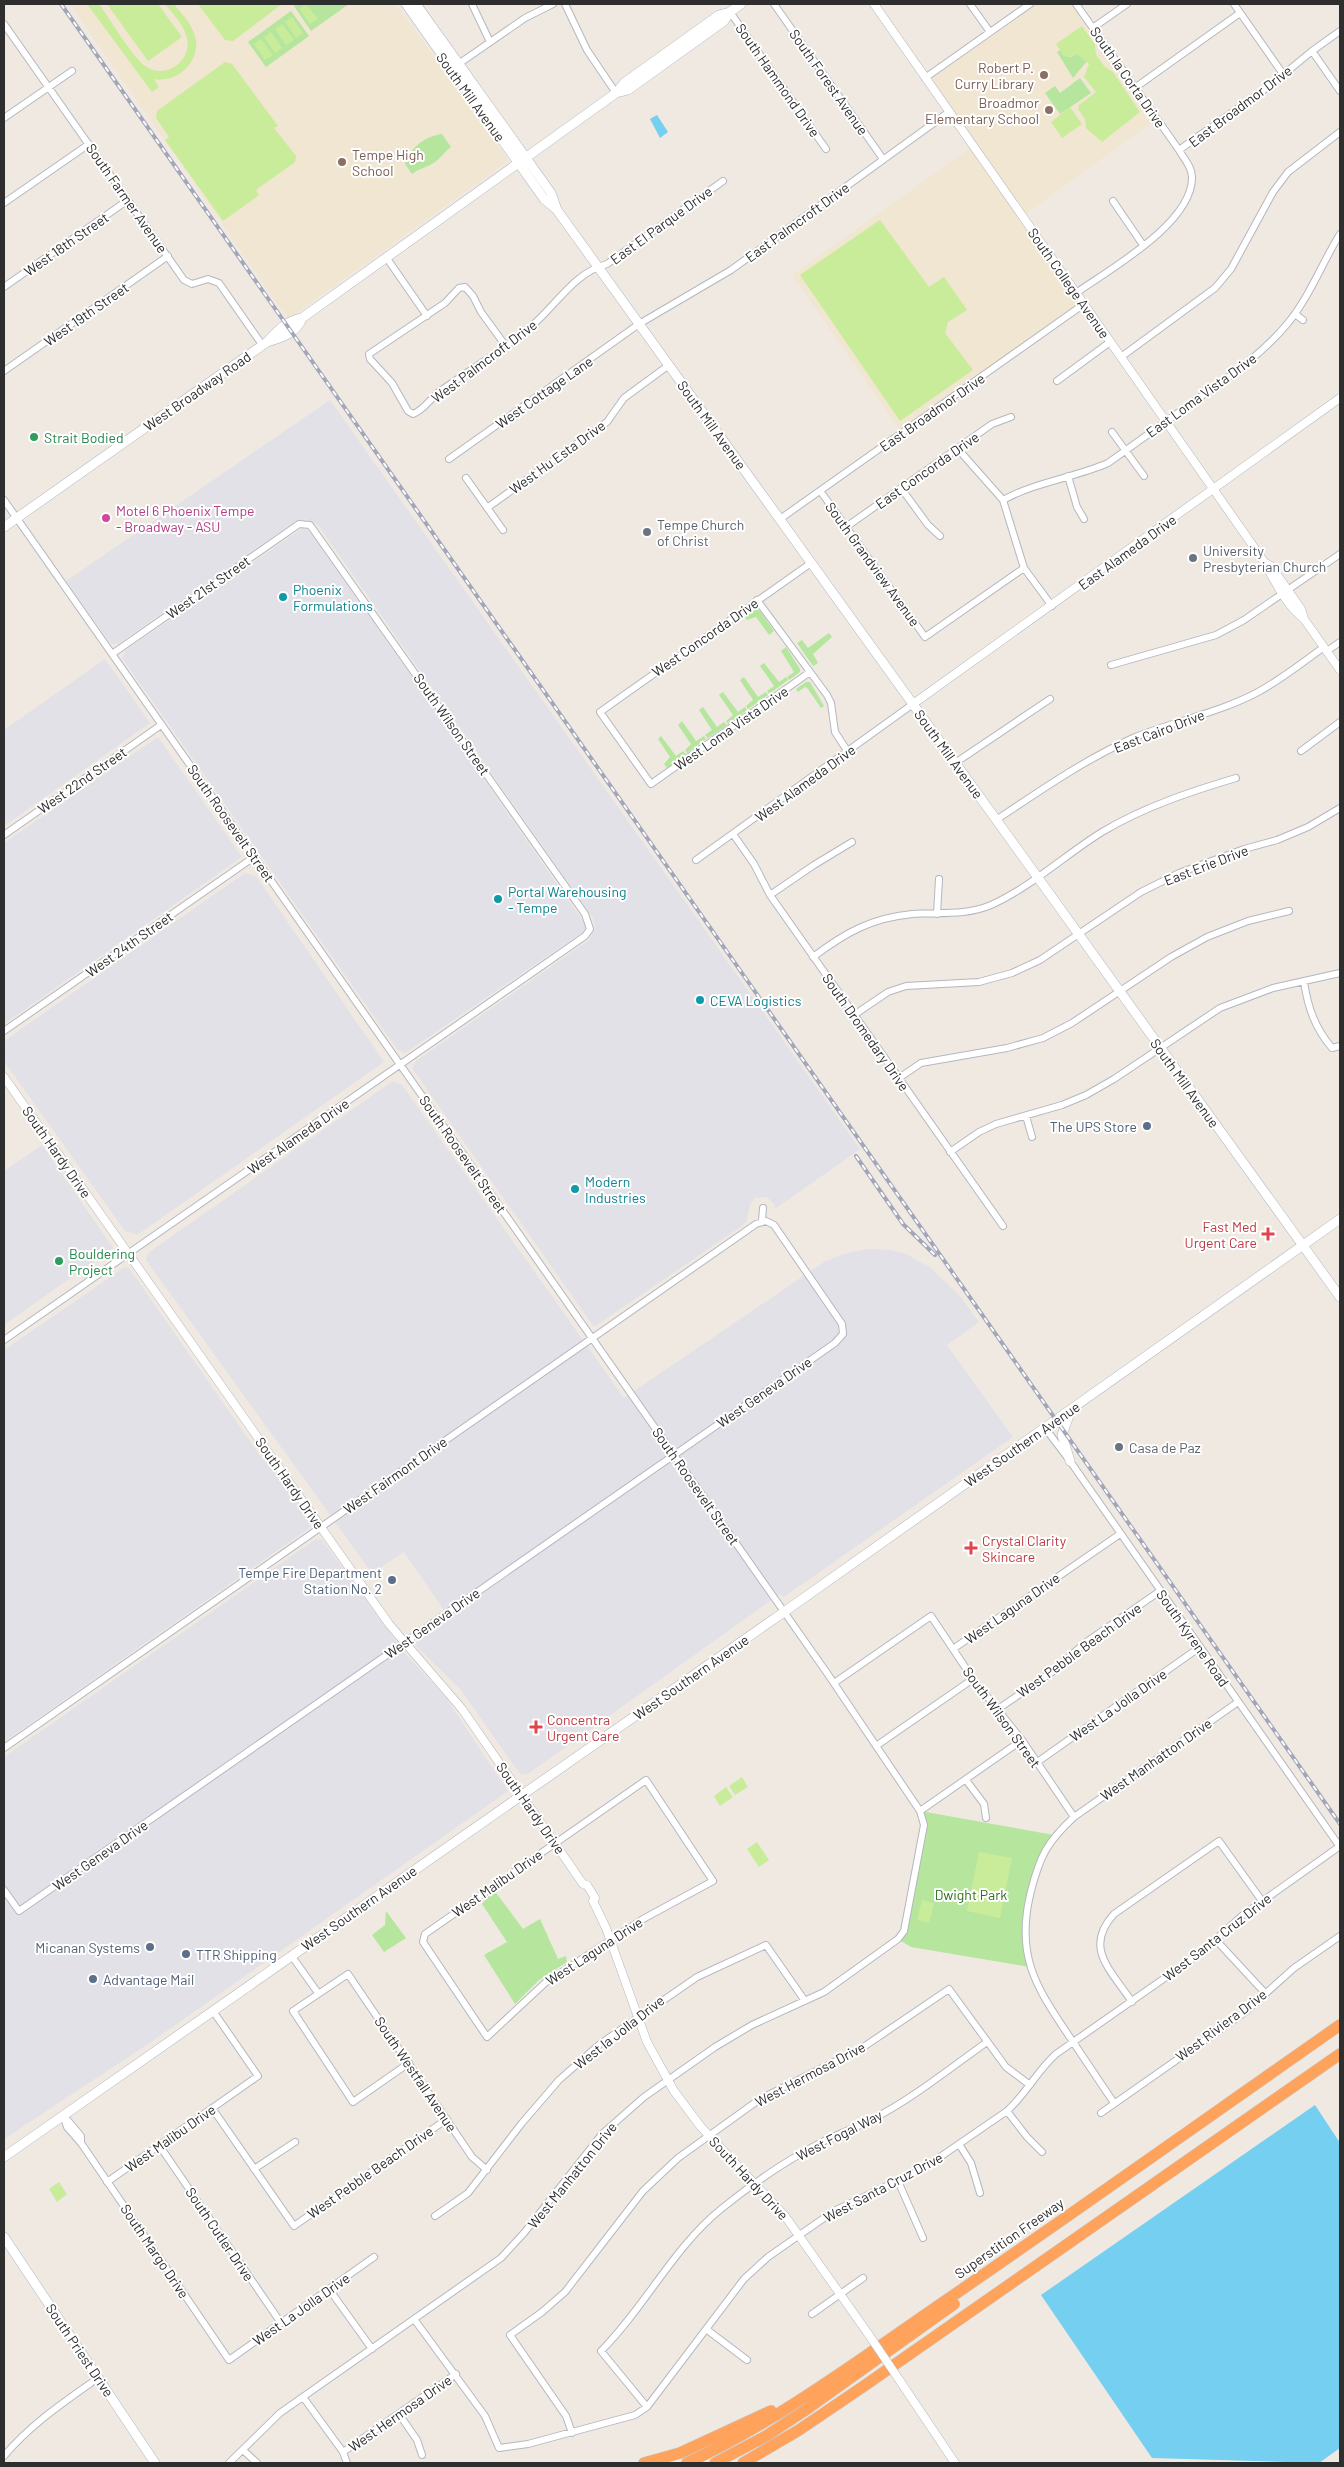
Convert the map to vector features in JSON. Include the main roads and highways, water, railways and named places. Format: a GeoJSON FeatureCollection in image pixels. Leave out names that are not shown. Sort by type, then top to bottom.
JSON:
{"type":"FeatureCollection","features":[{"type":"Feature","properties":{"kind":"highway","name":"Superstition Freeway"},"geometry":{"type":"LineString","coordinates":[[687,2463],[756,2428],[849,2367],[1340,2025]]}},
{"type":"Feature","properties":{"kind":"highway"},"geometry":{"type":"LineString","coordinates":[[742,2463],[799,2430],[864,2386],[1338,2055]]}},
{"type":"Feature","properties":{"kind":"highway"},"geometry":{"type":"LineString","coordinates":[[715,2463],[766,2436],[850,2379],[952,2306],[1016,2252]]}},
{"type":"Feature","properties":{"kind":"highway"},"geometry":{"type":"LineString","coordinates":[[644,2463],[680,2453],[718,2437],[783,2405],[849,2367]]}},
{"type":"Feature","properties":{"kind":"main road","name":"South Mill Avenue"},"geometry":{"type":"LineString","coordinates":[[406,4],[522,161]]}},
{"type":"Feature","properties":{"kind":"main road","name":"South Mill Avenue"},"geometry":{"type":"LineString","coordinates":[[416,4],[456,66],[522,161],[544,199],[557,210],[598,266],[1340,1297]]}},
{"type":"Feature","properties":{"kind":"main road","name":"West Broadway Road"},"geometry":{"type":"LineString","coordinates":[[4,527],[265,344],[286,324],[292,320],[302,318],[522,161],[616,93],[624,83],[692,34],[719,15],[730,12],[741,4]]}},
{"type":"Feature","properties":{"kind":"main road","name":"West Southern Avenue"},"geometry":{"type":"LineString","coordinates":[[4,2157],[784,1612],[1340,1219]]}},
{"type":"Feature","properties":{"kind":"main road"},"geometry":{"type":"LineString","coordinates":[[1070,1461],[1062,1435],[1071,1410]]}},
{"type":"Feature","properties":{"kind":"main road","name":"South Priest Drive"},"geometry":{"type":"LineString","coordinates":[[4,2237],[155,2463]]}},
{"type":"Feature","properties":{"kind":"water"},"geometry":{"type":"Polygon","coordinates":[[[657,115],[668,132],[660,138],[650,119],[657,115]]]}},
{"type":"Feature","properties":{"kind":"water"},"geometry":{"type":"Polygon","coordinates":[[[1315,2105],[1340,2143],[1340,2448],[1319,2463],[1152,2458],[1041,2295],[1315,2105]]]}},
{"type":"Feature","properties":{"kind":"railway"},"geometry":{"type":"LineString","coordinates":[[61,4],[1340,1824]]}},
{"type":"Feature","properties":{"kind":"railway"},"geometry":{"type":"LineString","coordinates":[[856,1156],[903,1224],[935,1255]]}},
{"type":"Feature","properties":{"kind":"place","name":"Robert P. Curry Library"},"geometry":{"type":"Point","coordinates":[1044,75]}},
{"type":"Feature","properties":{"kind":"place","name":"Broadmor Elementary School"},"geometry":{"type":"Point","coordinates":[1049,110]}},
{"type":"Feature","properties":{"kind":"place","name":"Tempe High School"},"geometry":{"type":"Point","coordinates":[342,162]}},
{"type":"Feature","properties":{"kind":"place","name":"Strait Bodied"},"geometry":{"type":"Point","coordinates":[34,437]}},
{"type":"Feature","properties":{"kind":"place","name":"Motel 6 Phoenix Tempe - Broadway - ASU"},"geometry":{"type":"Point","coordinates":[106,518]}},
{"type":"Feature","properties":{"kind":"place","name":"Tempe Church of Christ"},"geometry":{"type":"Point","coordinates":[647,532]}},
{"type":"Feature","properties":{"kind":"place","name":"University Presbyterian Church"},"geometry":{"type":"Point","coordinates":[1193,558]}},
{"type":"Feature","properties":{"kind":"place","name":"Phoenix Formulations"},"geometry":{"type":"Point","coordinates":[283,597]}},
{"type":"Feature","properties":{"kind":"place","name":"Portal Warehousing - Tempe"},"geometry":{"type":"Point","coordinates":[498,899]}},
{"type":"Feature","properties":{"kind":"place","name":"CEVA Logistics"},"geometry":{"type":"Point","coordinates":[700,1000]}},
{"type":"Feature","properties":{"kind":"place","name":"The UPS Store"},"geometry":{"type":"Point","coordinates":[1147,1126]}},
{"type":"Feature","properties":{"kind":"place","name":"Modern Industries"},"geometry":{"type":"Point","coordinates":[575,1189]}},
{"type":"Feature","properties":{"kind":"place","name":"Fast Med Urgent Care"},"geometry":{"type":"Point","coordinates":[1268,1234]}},
{"type":"Feature","properties":{"kind":"place","name":"Bouldering Project"},"geometry":{"type":"Point","coordinates":[59,1261]}},
{"type":"Feature","properties":{"kind":"place","name":"Casa de Paz"},"geometry":{"type":"Point","coordinates":[1119,1447]}},
{"type":"Feature","properties":{"kind":"place","name":"Crystal Clarity Skincare"},"geometry":{"type":"Point","coordinates":[971,1548]}},
{"type":"Feature","properties":{"kind":"place","name":"Tempe Fire Department Station No. 2"},"geometry":{"type":"Point","coordinates":[392,1580]}},
{"type":"Feature","properties":{"kind":"place","name":"Concentra Urgent Care"},"geometry":{"type":"Point","coordinates":[536,1727]}},
{"type":"Feature","properties":{"kind":"place","name":"Micanan Systems"},"geometry":{"type":"Point","coordinates":[150,1947]}},
{"type":"Feature","properties":{"kind":"place","name":"TTR Shipping"},"geometry":{"type":"Point","coordinates":[186,1954]}},
{"type":"Feature","properties":{"kind":"place","name":"Advantage Mail"},"geometry":{"type":"Point","coordinates":[93,1979]}},
{"type":"Feature","properties":{"kind":"park label","name":"Dwight Park"},"geometry":{"type":"Point","coordinates":[971,1894]}}]}
